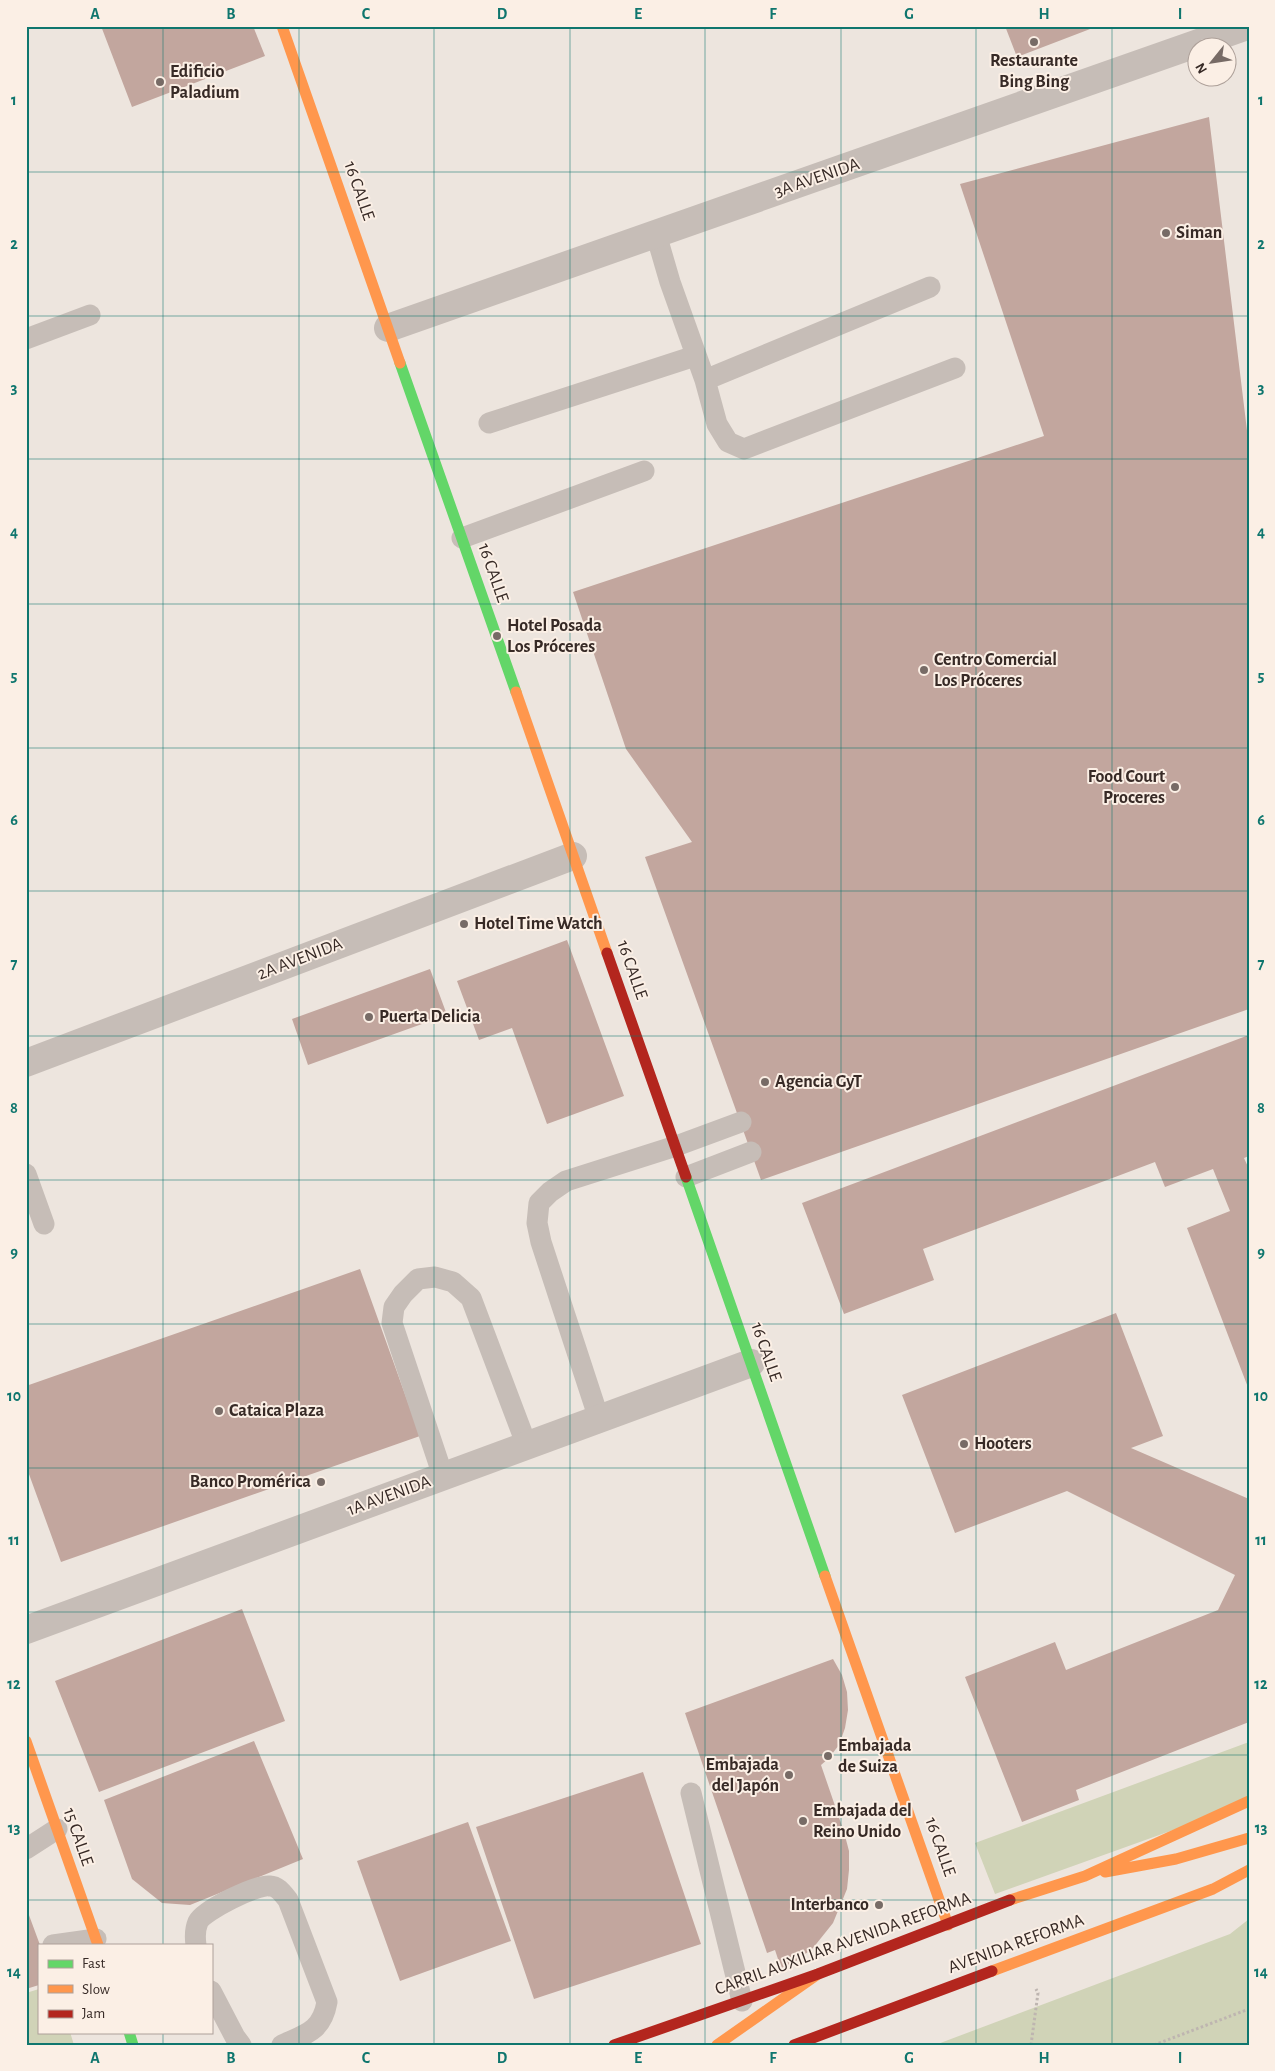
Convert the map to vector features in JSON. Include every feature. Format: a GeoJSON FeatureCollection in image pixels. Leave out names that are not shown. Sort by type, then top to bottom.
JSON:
{"type":"FeatureCollection","features":[{"type":"Feature","properties":{"kind":"main road","name":"16 CALLE"},"geometry":{"type":"LineString","coordinates":[[282,26],[948,1925]]}},
{"type":"Feature","properties":{"kind":"main road","name":"15 CALLE"},"geometry":{"type":"LineString","coordinates":[[26,1742],[97,1942]]}},
{"type":"Feature","properties":{"kind":"main road"},"geometry":{"type":"LineString","coordinates":[[1085,1876],[1249,1801]]}},
{"type":"Feature","properties":{"kind":"main road"},"geometry":{"type":"LineString","coordinates":[[1085,1876],[1176,1860],[1249,1838]]}},
{"type":"Feature","properties":{"kind":"main road","name":"AVENIDA REFORMA"},"geometry":{"type":"LineString","coordinates":[[794,2045],[1213,1890],[1249,1870]]}},
{"type":"Feature","properties":{"kind":"main road","name":"CARRIL AUXILIAR AVENIDA REFORMA"},"geometry":{"type":"LineString","coordinates":[[614,2045],[818,1974],[999,1904],[1085,1876]]}},
{"type":"Feature","properties":{"kind":"main road"},"geometry":{"type":"LineString","coordinates":[[717,2045],[818,1974]]}},
{"type":"Feature","properties":{"kind":"street","name":"3A AVENIDA"},"geometry":{"type":"LineString","coordinates":[[388,328],[1247,26]]}},
{"type":"Feature","properties":{"kind":"street","name":"2A AVENIDA"},"geometry":{"type":"LineString","coordinates":[[26,1063],[573,856]]}},
{"type":"Feature","properties":{"kind":"street","name":"1A AVENIDA"},"geometry":{"type":"LineString","coordinates":[[26,1630],[751,1363]]}},
{"type":"Feature","properties":{"kind":"lane"},"geometry":{"type":"LineString","coordinates":[[656,234],[705,380],[716,424],[728,442],[744,449],[955,368]]}},
{"type":"Feature","properties":{"kind":"lane"},"geometry":{"type":"LineString","coordinates":[[705,380],[930,287]]}},
{"type":"Feature","properties":{"kind":"lane"},"geometry":{"type":"LineString","coordinates":[[26,339],[90,315]]}},
{"type":"Feature","properties":{"kind":"lane"},"geometry":{"type":"LineString","coordinates":[[488,423],[696,356]]}},
{"type":"Feature","properties":{"kind":"lane"},"geometry":{"type":"LineString","coordinates":[[462,538],[644,471]]}},
{"type":"Feature","properties":{"kind":"lane"},"geometry":{"type":"LineString","coordinates":[[599,1419],[541,1242],[538,1223],[539,1203],[550,1192],[566,1181],[676,1146],[741,1122]]}},
{"type":"Feature","properties":{"kind":"lane"},"geometry":{"type":"LineString","coordinates":[[686,1177],[751,1152]]}},
{"type":"Feature","properties":{"kind":"lane"},"geometry":{"type":"LineString","coordinates":[[26,1174],[44,1224]]}},
{"type":"Feature","properties":{"kind":"lane"},"geometry":{"type":"LineString","coordinates":[[443,1476],[392,1323],[394,1307],[418,1279],[435,1277],[453,1282],[471,1298],[527,1446]]}},
{"type":"Feature","properties":{"kind":"lane"},"geometry":{"type":"LineString","coordinates":[[690,1793],[742,2001]]}},
{"type":"Feature","properties":{"kind":"lane"},"geometry":{"type":"LineString","coordinates":[[26,1849],[57,1829]]}},
{"type":"Feature","properties":{"kind":"lane"},"geometry":{"type":"LineString","coordinates":[[196,1944],[196,1931],[199,1921],[207,1913],[258,1887],[271,1886],[281,1891],[288,1900],[327,2002],[321,2022],[312,2031],[282,2045]]}},
{"type":"Feature","properties":{"kind":"lane"},"geometry":{"type":"LineString","coordinates":[[67,1944],[97,1942]]}},
{"type":"Feature","properties":{"kind":"lane"},"geometry":{"type":"LineString","coordinates":[[212,1993],[235,2038],[241,2045]]}},
{"type":"Feature","properties":{"kind":"path"},"geometry":{"type":"LineString","coordinates":[[1154,2045],[1249,2009]]}},
{"type":"Feature","properties":{"kind":"green space"},"geometry":{"type":"Polygon","coordinates":[[[1249,1742],[1249,1797],[1240,1806],[995,1894],[975,1843],[1249,1742]]]}},
{"type":"Feature","properties":{"kind":"green space"},"geometry":{"type":"Polygon","coordinates":[[[1249,1919],[1249,2045],[935,2045],[1230,1934],[1249,1919]]]}},
{"type":"Feature","properties":{"kind":"green space"},"geometry":{"type":"Polygon","coordinates":[[[38,1989],[38,2034],[71,2034],[74,2045],[26,2045],[26,1993],[38,1989]]]}},
{"type":"Feature","properties":{"kind":"building","name":"Edificio Paladium"},"geometry":{"type":"Polygon","coordinates":[[[101,26],[253,26],[265,56],[132,107],[101,26]]]}},
{"type":"Feature","properties":{"kind":"building","name":"Restaurante Bing Bing"},"geometry":{"type":"Polygon","coordinates":[[[1005,26],[1098,26],[1017,57],[1005,26]]]}},
{"type":"Feature","properties":{"kind":"building","name":"Centro Comercial Los Próceres"},"geometry":{"type":"Polygon","coordinates":[[[1209,117],[1249,447],[1249,1009],[761,1180],[645,857],[692,842],[626,749],[573,592],[1044,436],[960,184],[1209,117]]]}},
{"type":"Feature","properties":{"kind":"building"},"geometry":{"type":"Polygon","coordinates":[[[567,940],[624,1096],[547,1124],[512,1028],[479,1040],[457,981],[567,940]]]}},
{"type":"Feature","properties":{"kind":"building","name":"Puerta Delicia"},"geometry":{"type":"Polygon","coordinates":[[[430,969],[447,1015],[308,1065],[292,1019],[430,969]]]}},
{"type":"Feature","properties":{"kind":"building"},"geometry":{"type":"Polygon","coordinates":[[[1249,1035],[1249,1156],[1244,1158],[1249,1169],[1249,1390],[1187,1228],[1230,1211],[1213,1169],[1165,1187],[1155,1162],[923,1249],[934,1280],[844,1314],[802,1203],[1249,1035]]]}},
{"type":"Feature","properties":{"kind":"building","name":"Cataica Plaza"},"geometry":{"type":"Polygon","coordinates":[[[360,1269],[420,1436],[61,1562],[26,1466],[26,1386],[360,1269]]]}},
{"type":"Feature","properties":{"kind":"building"},"geometry":{"type":"Polygon","coordinates":[[[1116,1313],[1163,1436],[1131,1448],[1249,1499],[1249,1722],[1076,1790],[1079,1800],[1022,1822],[965,1677],[1055,1642],[1066,1670],[1218,1610],[1235,1575],[1067,1491],[955,1533],[902,1395],[1116,1313]]]}},
{"type":"Feature","properties":{"kind":"building"},"geometry":{"type":"Polygon","coordinates":[[[242,1609],[285,1721],[99,1792],[55,1681],[242,1609]]]}},
{"type":"Feature","properties":{"kind":"building"},"geometry":{"type":"Polygon","coordinates":[[[833,1659],[842,1675],[847,1692],[848,1710],[845,1728],[839,1745],[821,1765],[849,1851],[847,1889],[833,1923],[813,1948],[795,1962],[781,1968],[775,1950],[767,1953],[685,1713],[833,1659]]]}},
{"type":"Feature","properties":{"kind":"building"},"geometry":{"type":"Polygon","coordinates":[[[254,1741],[303,1859],[190,1905],[162,1903],[132,1879],[104,1800],[254,1741]]]}},
{"type":"Feature","properties":{"kind":"building"},"geometry":{"type":"Polygon","coordinates":[[[643,1772],[701,1944],[534,1999],[476,1827],[643,1772]]]}},
{"type":"Feature","properties":{"kind":"building"},"geometry":{"type":"Polygon","coordinates":[[[468,1822],[511,1941],[400,1981],[357,1861],[468,1822]]]}},
{"type":"Feature","properties":{"kind":"building"},"geometry":{"type":"Polygon","coordinates":[[[26,1907],[40,1944],[38,1944],[38,1985],[26,1989],[26,1907]]]}},
{"type":"Feature","properties":{"kind":"traffic: fast"},"geometry":{"type":"LineString","coordinates":[[400,363],[516,692]]}},
{"type":"Feature","properties":{"kind":"traffic: fast"},"geometry":{"type":"LineString","coordinates":[[686,1177],[825,1576]]}},
{"type":"Feature","properties":{"kind":"traffic: fast"},"geometry":{"type":"LineString","coordinates":[[130,2034],[133,2045]]}},
{"type":"Feature","properties":{"kind":"traffic: slow"},"geometry":{"type":"LineString","coordinates":[[282,26],[400,363]]}},
{"type":"Feature","properties":{"kind":"traffic: slow"},"geometry":{"type":"LineString","coordinates":[[516,692],[607,953]]}},
{"type":"Feature","properties":{"kind":"traffic: slow"},"geometry":{"type":"LineString","coordinates":[[825,1576],[948,1925]]}},
{"type":"Feature","properties":{"kind":"traffic: slow"},"geometry":{"type":"LineString","coordinates":[[26,1741],[98,1944]]}},
{"type":"Feature","properties":{"kind":"traffic: slow"},"geometry":{"type":"LineString","coordinates":[[1085,1876],[1249,1801]]}},
{"type":"Feature","properties":{"kind":"traffic: slow"},"geometry":{"type":"LineString","coordinates":[[1105,1872],[1176,1859],[1249,1838]]}},
{"type":"Feature","properties":{"kind":"traffic: slow"},"geometry":{"type":"LineString","coordinates":[[992,1971],[1213,1889],[1249,1870]]}},
{"type":"Feature","properties":{"kind":"traffic: slow"},"geometry":{"type":"LineString","coordinates":[[1010,1900],[1085,1876]]}},
{"type":"Feature","properties":{"kind":"traffic: slow"},"geometry":{"type":"LineString","coordinates":[[717,2045],[818,1974]]}},
{"type":"Feature","properties":{"kind":"traffic: jam"},"geometry":{"type":"LineString","coordinates":[[607,953],[686,1177]]}},
{"type":"Feature","properties":{"kind":"traffic: jam"},"geometry":{"type":"LineString","coordinates":[[614,2045],[818,1974],[1010,1900]]}},
{"type":"Feature","properties":{"kind":"traffic: jam"},"geometry":{"type":"LineString","coordinates":[[794,2045],[992,1971]]}},
{"type":"Feature","properties":{"kind":"place","name":"Restaurante Bing Bing"},"geometry":{"type":"Point","coordinates":[1034,42]}},
{"type":"Feature","properties":{"kind":"place","name":"Edificio Paladium"},"geometry":{"type":"Point","coordinates":[160,82]}},
{"type":"Feature","properties":{"kind":"place","name":"Siman"},"geometry":{"type":"Point","coordinates":[1166,233]}},
{"type":"Feature","properties":{"kind":"place","name":"Hotel Posada Los Próceres"},"geometry":{"type":"Point","coordinates":[497,636]}},
{"type":"Feature","properties":{"kind":"place","name":"Centro Comercial Los Próceres"},"geometry":{"type":"Point","coordinates":[924,670]}},
{"type":"Feature","properties":{"kind":"place","name":"Food Court Proceres"},"geometry":{"type":"Point","coordinates":[1175,787]}},
{"type":"Feature","properties":{"kind":"place","name":"Hotel Time Watch"},"geometry":{"type":"Point","coordinates":[464,924]}},
{"type":"Feature","properties":{"kind":"place","name":"Puerta Delicia"},"geometry":{"type":"Point","coordinates":[369,1017]}},
{"type":"Feature","properties":{"kind":"place","name":"Agencia GyT"},"geometry":{"type":"Point","coordinates":[765,1082]}},
{"type":"Feature","properties":{"kind":"place","name":"Cataica Plaza"},"geometry":{"type":"Point","coordinates":[219,1411]}},
{"type":"Feature","properties":{"kind":"place","name":"Hooters"},"geometry":{"type":"Point","coordinates":[964,1444]}},
{"type":"Feature","properties":{"kind":"place","name":"Banco Promérica"},"geometry":{"type":"Point","coordinates":[321,1482]}},
{"type":"Feature","properties":{"kind":"place","name":"Embajada de Suiza"},"geometry":{"type":"Point","coordinates":[828,1756]}},
{"type":"Feature","properties":{"kind":"place","name":"Embajada del Japón"},"geometry":{"type":"Point","coordinates":[789,1775]}},
{"type":"Feature","properties":{"kind":"place","name":"Embajada del Reino Unido"},"geometry":{"type":"Point","coordinates":[803,1821]}},
{"type":"Feature","properties":{"kind":"place","name":"Interbanco"},"geometry":{"type":"Point","coordinates":[879,1905]}}]}
